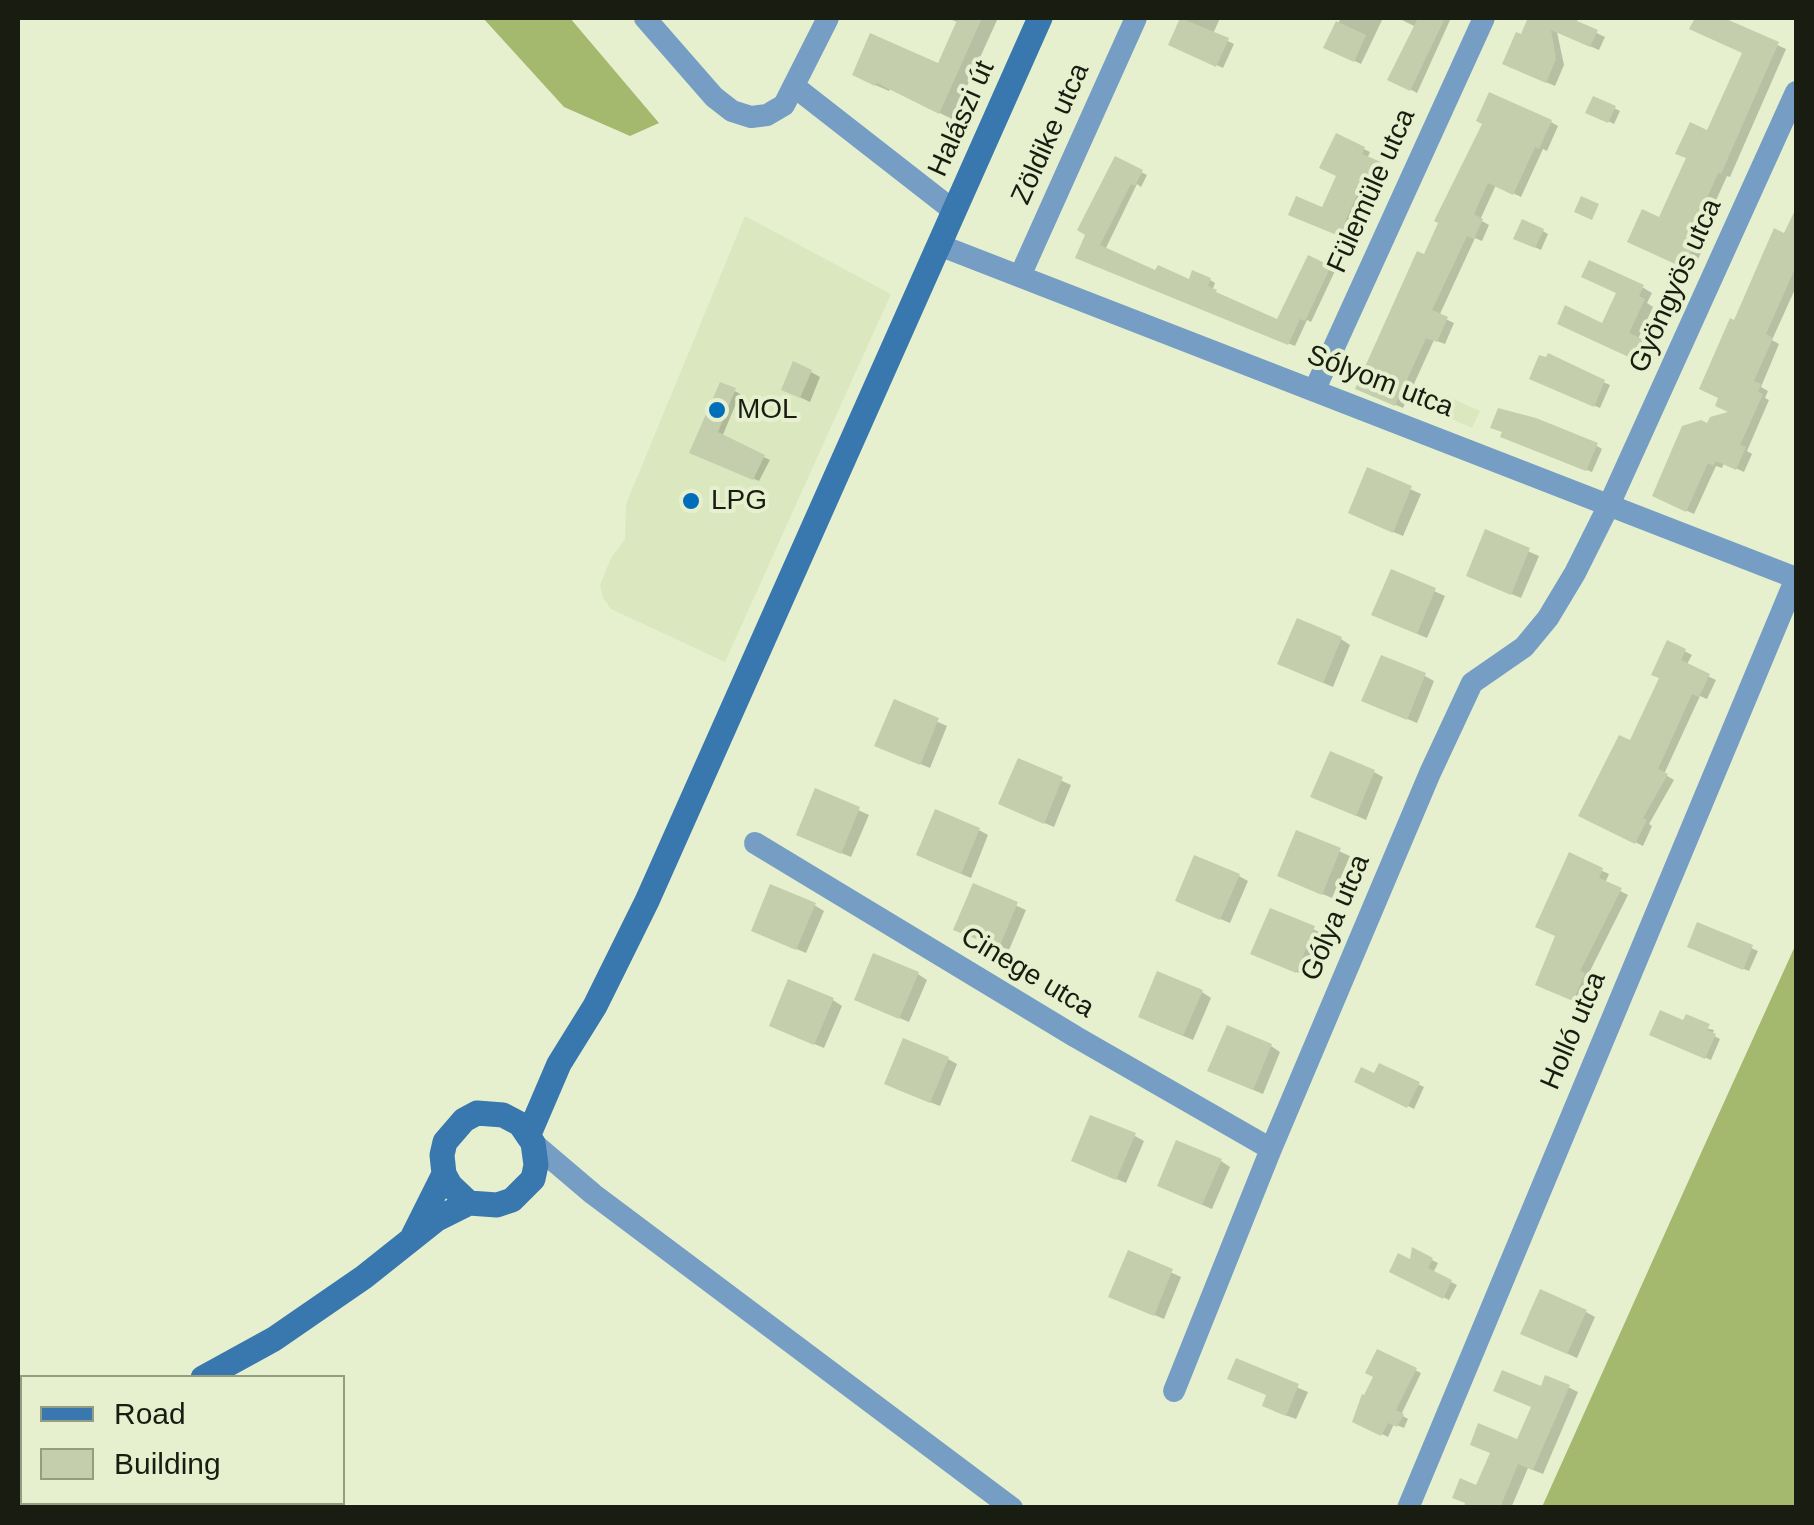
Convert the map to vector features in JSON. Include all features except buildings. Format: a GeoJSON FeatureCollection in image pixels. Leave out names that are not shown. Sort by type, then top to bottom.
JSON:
{"type":"FeatureCollection","features":[{"type":"Feature","properties":{"kind":"main road","name":"Halászi út"},"geometry":{"type":"LineString","coordinates":[[559,1064],[595,1006],[647,901],[1040,18]]}},
{"type":"Feature","properties":{"kind":"main road"},"geometry":{"type":"LineString","coordinates":[[469,1203],[450,1186],[444,1174],[442,1155],[451,1131],[477,1114],[503,1115],[516,1108],[559,1064]]}},
{"type":"Feature","properties":{"kind":"main road"},"geometry":{"type":"LineString","coordinates":[[208,1375],[302,1320],[364,1277],[413,1236],[469,1203],[497,1205],[512,1200],[533,1178],[536,1164],[531,1138],[559,1064]]}},
{"type":"Feature","properties":{"kind":"main road"},"geometry":{"type":"LineString","coordinates":[[503,1115],[531,1138]]}},
{"type":"Feature","properties":{"kind":"main road"},"geometry":{"type":"LineString","coordinates":[[413,1236],[444,1174]]}},
{"type":"Feature","properties":{"kind":"street"},"geometry":{"type":"LineString","coordinates":[[645,18],[714,97],[732,111],[751,117],[767,115],[784,105],[828,18]]}},
{"type":"Feature","properties":{"kind":"street","name":"Zöldike utca"},"geometry":{"type":"LineString","coordinates":[[1020,276],[1136,18]]}},
{"type":"Feature","properties":{"kind":"street","name":"Fülemüle utca"},"geometry":{"type":"LineString","coordinates":[[1315,388],[1484,18]]}},
{"type":"Feature","properties":{"kind":"street"},"geometry":{"type":"LineString","coordinates":[[796,87],[954,212]]}},
{"type":"Feature","properties":{"kind":"street","name":"Gyöngyös utca"},"geometry":{"type":"LineString","coordinates":[[1609,505],[1796,92]]}},
{"type":"Feature","properties":{"kind":"street","name":"Sólyom utca"},"geometry":{"type":"LineString","coordinates":[[940,245],[1796,578]]}},
{"type":"Feature","properties":{"kind":"street","name":"Gólya utca"},"geometry":{"type":"LineString","coordinates":[[1174,1392],[1271,1149],[1422,791],[1472,683],[1524,647],[1548,618],[1609,505]]}},
{"type":"Feature","properties":{"kind":"street","name":"Holló utca"},"geometry":{"type":"LineString","coordinates":[[1408,1508],[1796,578]]}},
{"type":"Feature","properties":{"kind":"street","name":"Cinege utca"},"geometry":{"type":"LineString","coordinates":[[755,843],[1076,1037],[1271,1149]]}},
{"type":"Feature","properties":{"kind":"street"},"geometry":{"type":"LineString","coordinates":[[531,1138],[593,1194],[1012,1508]]}},
{"type":"Feature","properties":{"kind":"street"},"geometry":{"type":"LineString","coordinates":[[533,1178],[548,1175],[593,1194]]}},
{"type":"Feature","properties":{"kind":"shaded area"},"geometry":{"type":"Polygon","coordinates":[[[745,216],[891,294],[725,662],[611,609],[600,585],[611,558],[625,539],[626,504],[745,216]]]}},
{"type":"Feature","properties":{"kind":"shaded area"},"geometry":{"type":"Polygon","coordinates":[[[1447,396],[1480,411],[1472,428],[1440,414],[1447,396]]]}},
{"type":"Feature","properties":{"kind":"green space"},"geometry":{"type":"Polygon","coordinates":[[[483,18],[570,18],[659,123],[630,136],[564,107],[483,18]]]}},
{"type":"Feature","properties":{"kind":"green space"},"geometry":{"type":"Polygon","coordinates":[[[1796,944],[1796,1507],[1542,1507],[1701,1153],[1796,944]]]}},
{"type":"Feature","properties":{"kind":"place","name":"MOL"},"geometry":{"type":"Point","coordinates":[717,410]}},
{"type":"Feature","properties":{"kind":"place","name":"LPG"},"geometry":{"type":"Point","coordinates":[691,501]}}]}
